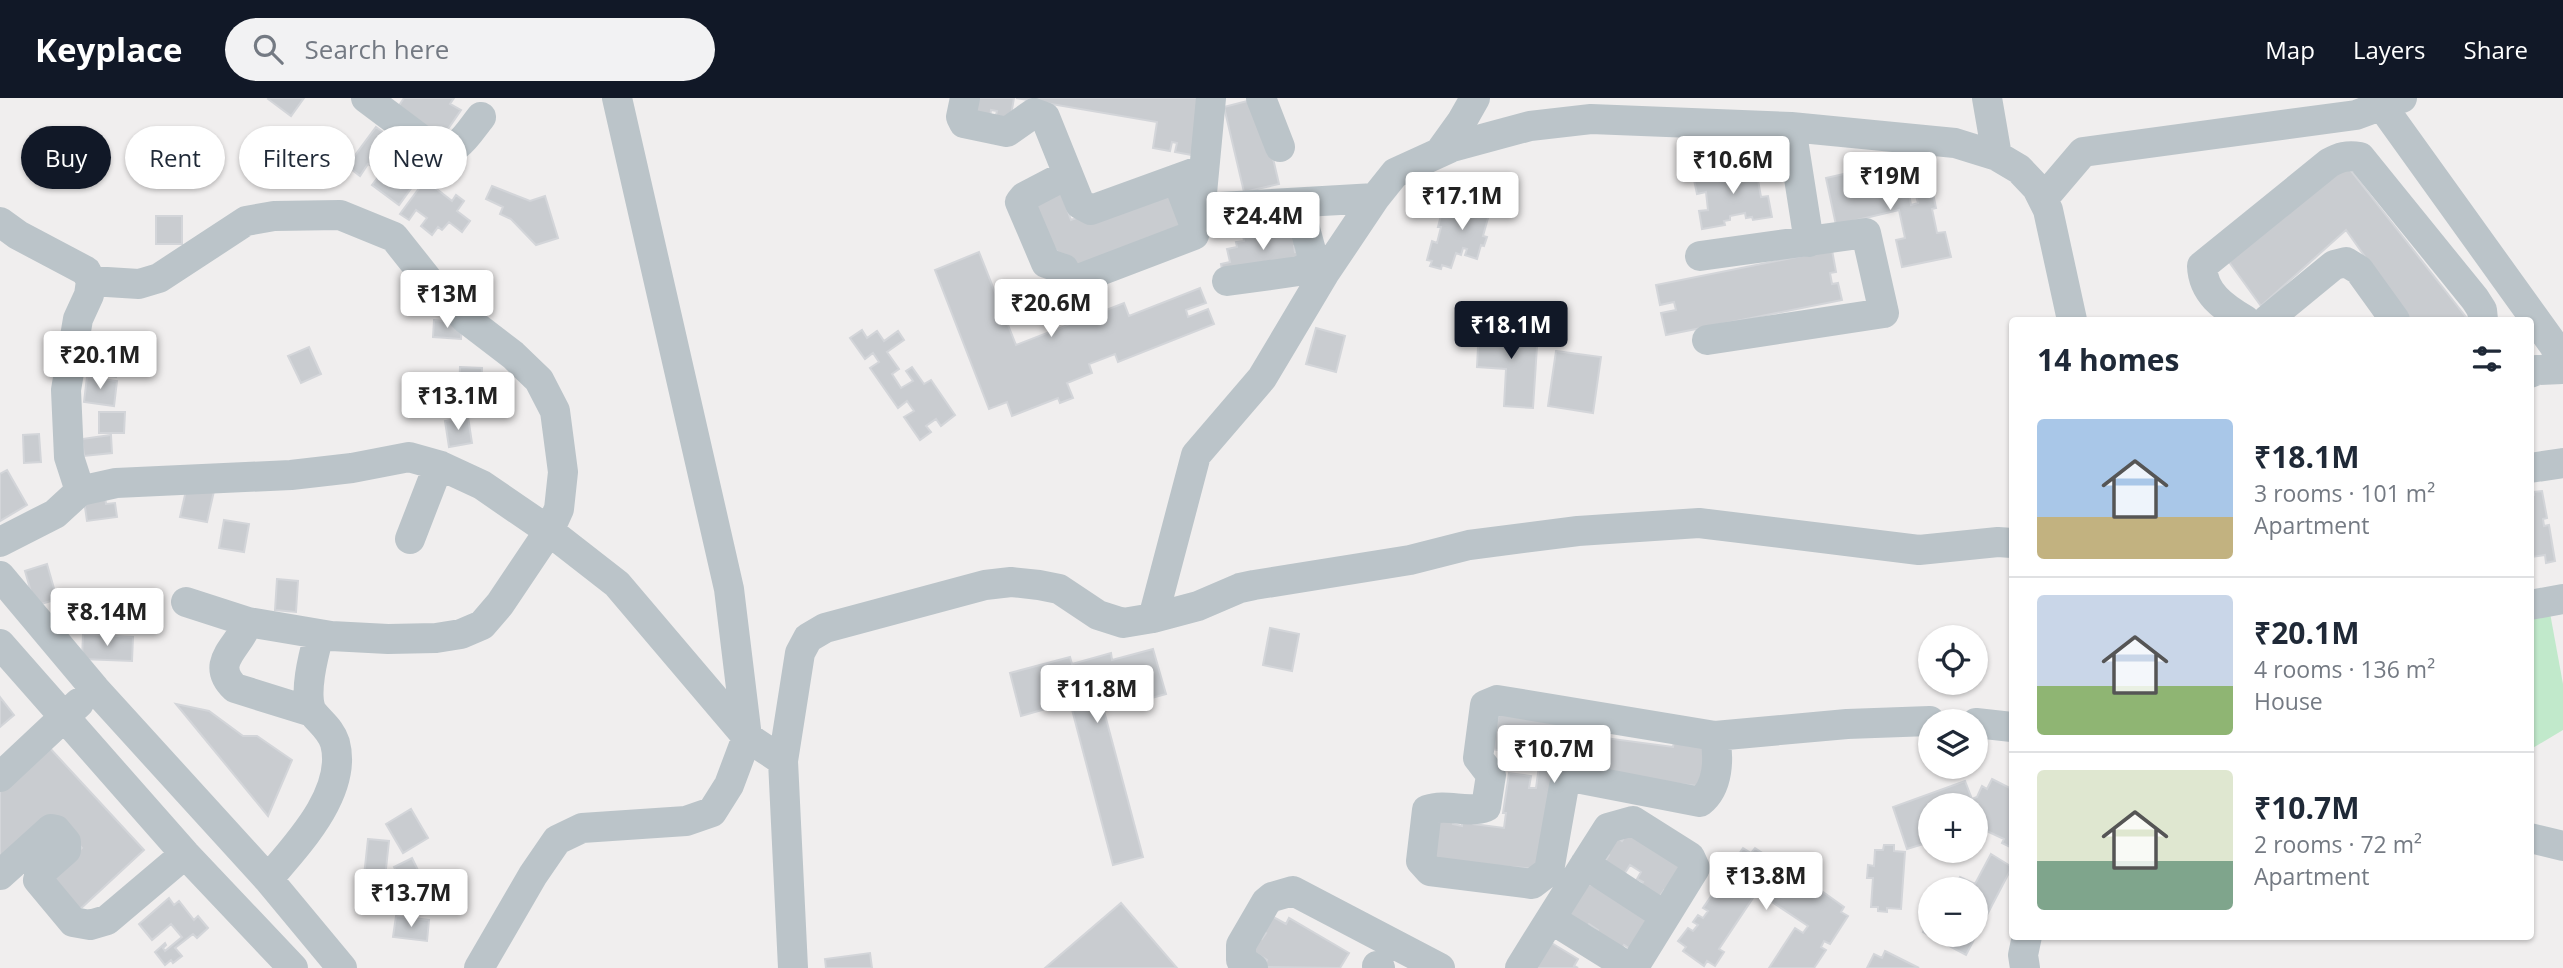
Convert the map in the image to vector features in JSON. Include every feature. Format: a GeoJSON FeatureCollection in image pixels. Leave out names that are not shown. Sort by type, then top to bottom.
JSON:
{"type":"FeatureCollection","features":[{"type":"Feature","properties":{"kind":"street"},"geometry":{"type":"LineString","coordinates":[[366,98],[433,149],[443,152],[453,150],[481,117]]}},
{"type":"Feature","properties":{"kind":"street"},"geometry":{"type":"LineString","coordinates":[[479,968],[533,875],[557,840],[582,828],[686,821],[712,812],[729,785],[747,737],[729,589],[617,98]]}},
{"type":"Feature","properties":{"kind":"street"},"geometry":{"type":"LineString","coordinates":[[965,98],[961,117],[964,123],[1007,132],[1034,113],[1045,117],[1080,204],[1091,210],[1191,174]]}},
{"type":"Feature","properties":{"kind":"street"},"geometry":{"type":"LineString","coordinates":[[1261,98],[1280,147]]}},
{"type":"Feature","properties":{"kind":"street"},"geometry":{"type":"LineString","coordinates":[[1439,153],[1475,98]]}},
{"type":"Feature","properties":{"kind":"street"},"geometry":{"type":"LineString","coordinates":[[1987,98],[1997,156]]}},
{"type":"Feature","properties":{"kind":"street"},"geometry":{"type":"LineString","coordinates":[[1068,174],[1024,197],[1020,202],[1046,263],[1064,269],[1068,279],[1076,280],[1194,236],[1196,229],[1191,174],[1221,99]]}},
{"type":"Feature","properties":{"kind":"street"},"geometry":{"type":"LineString","coordinates":[[2043,199],[2083,152],[2356,115],[2392,102],[2563,358]]}},
{"type":"Feature","properties":{"kind":"street"},"geometry":{"type":"LineString","coordinates":[[1153,618],[1179,511],[1196,455],[1262,378],[1318,266],[1395,173],[1452,147],[1530,125],[1591,119],[1791,127],[1955,143],[1997,156],[2019,169],[2037,188],[2048,210],[2071,317]]}},
{"type":"Feature","properties":{"kind":"street"},"geometry":{"type":"LineString","coordinates":[[1791,127],[1809,242]]}},
{"type":"Feature","properties":{"kind":"street"},"geometry":{"type":"LineString","coordinates":[[2241,317],[2211,295],[2202,266],[2329,163],[2338,157],[2349,156],[2360,157],[2475,299],[2482,310],[2483,317]]}},
{"type":"Feature","properties":{"kind":"street"},"geometry":{"type":"LineString","coordinates":[[1191,174],[1206,205],[1220,207],[1375,198]]}},
{"type":"Feature","properties":{"kind":"street"},"geometry":{"type":"LineString","coordinates":[[91,281],[139,284],[159,278],[246,221],[274,216],[340,215],[394,237],[440,295],[539,380],[555,411],[563,472],[559,509],[549,531],[500,604],[482,625],[461,635],[388,639],[319,635],[248,622],[186,602]]}},
{"type":"Feature","properties":{"kind":"street"},"geometry":{"type":"LineString","coordinates":[[0,222],[18,235],[86,271],[91,281],[89,295],[78,319],[66,390],[69,457],[80,491]]}},
{"type":"Feature","properties":{"kind":"street"},"geometry":{"type":"LineString","coordinates":[[1304,225],[1318,266]]}},
{"type":"Feature","properties":{"kind":"street"},"geometry":{"type":"LineString","coordinates":[[1700,256],[1866,233],[1884,313],[1707,340]]}},
{"type":"Feature","properties":{"kind":"street"},"geometry":{"type":"LineString","coordinates":[[2271,317],[2334,265],[2346,261],[2359,270],[2393,317]]}},
{"type":"Feature","properties":{"kind":"street"},"geometry":{"type":"LineString","coordinates":[[1227,281],[1318,266]]}},
{"type":"Feature","properties":{"kind":"street"},"geometry":{"type":"LineString","coordinates":[[2534,371],[2563,369]]}},
{"type":"Feature","properties":{"kind":"street"},"geometry":{"type":"LineString","coordinates":[[0,542],[55,514],[80,491],[116,483],[291,475],[352,468],[409,457],[436,465],[482,485],[549,531],[617,584],[747,737],[783,761]]}},
{"type":"Feature","properties":{"kind":"street"},"geometry":{"type":"LineString","coordinates":[[2534,467],[2563,463]]}},
{"type":"Feature","properties":{"kind":"street"},"geometry":{"type":"LineString","coordinates":[[410,540],[436,465]]}},
{"type":"Feature","properties":{"kind":"street"},"geometry":{"type":"LineString","coordinates":[[793,968],[783,761],[800,653],[808,638],[825,628],[985,586],[1011,582],[1059,589],[1098,615],[1123,623],[1198,606],[1254,584],[1410,560],[1469,545],[1578,531],[1699,523],[1919,550],[2009,543]]}},
{"type":"Feature","properties":{"kind":"street"},"geometry":{"type":"LineString","coordinates":[[0,576],[95,689],[268,879],[342,968]]}},
{"type":"Feature","properties":{"kind":"street"},"geometry":{"type":"LineString","coordinates":[[2534,604],[2563,599]]}},
{"type":"Feature","properties":{"kind":"street"},"geometry":{"type":"LineString","coordinates":[[248,622],[245,633],[231,648],[227,657],[224,665],[226,679],[235,688],[312,712]]}},
{"type":"Feature","properties":{"kind":"street"},"geometry":{"type":"LineString","coordinates":[[268,879],[316,822],[331,787],[336,746],[330,730],[312,712],[307,701],[319,635]]}},
{"type":"Feature","properties":{"kind":"street"},"geometry":{"type":"LineString","coordinates":[[0,644],[214,885],[293,968]]}},
{"type":"Feature","properties":{"kind":"street"},"geometry":{"type":"LineString","coordinates":[[0,777],[95,689]]}},
{"type":"Feature","properties":{"kind":"street"},"geometry":{"type":"LineString","coordinates":[[1715,736],[1719,759],[1709,794],[1700,802],[1572,777],[1564,786],[1549,870],[1532,884],[1430,871],[1421,861],[1427,810],[1437,807],[1476,811],[1486,807],[1491,775],[1478,758],[1485,705],[1496,700],[1715,736],[1847,724],[1918,721]]}},
{"type":"Feature","properties":{"kind":"street"},"geometry":{"type":"LineString","coordinates":[[1988,724],[2009,727]]}},
{"type":"Feature","properties":{"kind":"street"},"geometry":{"type":"LineString","coordinates":[[1520,968],[1550,919],[1608,828],[1633,821],[1690,857],[1695,868],[1637,962],[1625,965],[1550,919]]}},
{"type":"Feature","properties":{"kind":"street"},"geometry":{"type":"LineString","coordinates":[[0,875],[51,829],[56,830],[66,842],[66,850],[40,873],[38,880],[74,922],[90,925],[107,920],[186,853]]}},
{"type":"Feature","properties":{"kind":"street"},"geometry":{"type":"LineString","coordinates":[[2534,839],[2563,846]]}},
{"type":"Feature","properties":{"kind":"street"},"geometry":{"type":"LineString","coordinates":[[214,885],[247,855]]}},
{"type":"Feature","properties":{"kind":"street"},"geometry":{"type":"LineString","coordinates":[[1585,864],[1665,916]]}},
{"type":"Feature","properties":{"kind":"street"},"geometry":{"type":"LineString","coordinates":[[1253,968],[1241,960],[1241,945],[1266,902],[1272,897],[1293,891],[1440,968]]}},
{"type":"Feature","properties":{"kind":"green space"},"geometry":{"type":"Polygon","coordinates":[[[2550,613],[2563,684],[2563,730],[2534,747],[2534,617],[2550,613]]]}},
{"type":"Feature","properties":{"kind":"building"},"geometry":{"type":"Polygon","coordinates":[[[269,98],[304,98],[291,116],[269,98]]]}},
{"type":"Feature","properties":{"kind":"building"},"geometry":{"type":"Polygon","coordinates":[[[404,98],[454,98],[450,104],[461,110],[450,126],[420,126],[398,107],[404,98]]]}},
{"type":"Feature","properties":{"kind":"building"},"geometry":{"type":"Polygon","coordinates":[[[974,98],[1014,98],[1010,121],[995,119],[997,111],[991,110],[990,118],[971,115],[974,98]]]}},
{"type":"Feature","properties":{"kind":"building"},"geometry":{"type":"Polygon","coordinates":[[[1016,98],[1202,98],[1192,155],[1175,152],[1177,143],[1172,142],[1170,151],[1153,148],[1157,122],[1016,98]]]}},
{"type":"Feature","properties":{"kind":"building"},"geometry":{"type":"Polygon","coordinates":[[[1259,98],[1279,184],[1244,192],[1224,107],[1259,98]]]}},
{"type":"Feature","properties":{"kind":"building"},"geometry":{"type":"Polygon","coordinates":[[[369,136],[369,165],[360,176],[355,172],[355,155],[369,136]]]}},
{"type":"Feature","properties":{"kind":"building"},"geometry":{"type":"Polygon","coordinates":[[[2344,162],[2466,317],[2408,317],[2346,230],[2261,306],[2224,255],[2344,162]]]}},
{"type":"Feature","properties":{"kind":"building"},"geometry":{"type":"Polygon","coordinates":[[[1762,163],[1765,179],[1758,180],[1761,197],[1768,196],[1772,217],[1753,220],[1752,217],[1746,218],[1745,213],[1730,216],[1730,220],[1724,221],[1725,225],[1702,229],[1699,211],[1708,210],[1706,192],[1697,194],[1693,175],[1721,173],[1722,178],[1737,175],[1736,170],[1745,166],[1762,163]]]}},
{"type":"Feature","properties":{"kind":"building"},"geometry":{"type":"Polygon","coordinates":[[[1888,164],[1895,196],[1909,193],[1911,205],[1918,203],[1915,192],[1932,188],[1936,208],[1932,209],[1937,233],[1945,232],[1951,257],[1902,267],[1896,240],[1905,238],[1899,210],[1836,225],[1826,178],[1888,164]]]}},
{"type":"Feature","properties":{"kind":"building"},"geometry":{"type":"Polygon","coordinates":[[[1174,183],[1193,232],[1071,274],[1026,203],[1060,189],[1071,220],[1174,183]]]}},
{"type":"Feature","properties":{"kind":"building"},"geometry":{"type":"Polygon","coordinates":[[[492,186],[530,201],[545,196],[558,238],[536,245],[511,219],[500,214],[503,207],[486,199],[492,186]]]}},
{"type":"Feature","properties":{"kind":"building"},"geometry":{"type":"Polygon","coordinates":[[[1478,188],[1495,193],[1483,236],[1487,237],[1484,246],[1481,245],[1477,259],[1465,255],[1467,249],[1463,248],[1461,255],[1456,253],[1451,268],[1442,265],[1441,269],[1430,266],[1432,261],[1427,260],[1432,241],[1437,243],[1443,207],[1470,215],[1478,188]]]}},
{"type":"Feature","properties":{"kind":"building"},"geometry":{"type":"Polygon","coordinates":[[[377,189],[411,189],[399,205],[377,189]]]}},
{"type":"Feature","properties":{"kind":"building"},"geometry":{"type":"Polygon","coordinates":[[[419,189],[437,189],[452,201],[456,195],[464,201],[457,211],[470,221],[462,232],[449,222],[442,230],[438,227],[432,235],[421,226],[427,218],[416,210],[409,220],[400,214],[419,189]]]}},
{"type":"Feature","properties":{"kind":"building"},"geometry":{"type":"Polygon","coordinates":[[[156,216],[182,216],[182,244],[156,244],[156,216]]]}},
{"type":"Feature","properties":{"kind":"building"},"geometry":{"type":"Polygon","coordinates":[[[1274,225],[1275,231],[1296,227],[1300,245],[1294,246],[1295,252],[1301,251],[1303,264],[1224,279],[1221,264],[1230,262],[1227,249],[1237,247],[1236,242],[1244,241],[1243,235],[1258,232],[1257,228],[1274,225]]]}},
{"type":"Feature","properties":{"kind":"building"},"geometry":{"type":"Polygon","coordinates":[[[1832,250],[1836,272],[1830,273],[1832,284],[1838,283],[1842,300],[1666,335],[1661,313],[1676,310],[1674,302],[1660,305],[1656,285],[1832,250]]]}},
{"type":"Feature","properties":{"kind":"building"},"geometry":{"type":"Polygon","coordinates":[[[979,252],[1016,345],[1124,303],[1129,316],[1200,288],[1206,303],[1186,310],[1188,317],[1208,309],[1214,324],[1118,362],[1115,354],[1089,364],[1092,373],[1067,383],[1073,398],[1060,403],[1058,398],[1012,416],[1007,402],[989,409],[935,270],[979,252]]]}},
{"type":"Feature","properties":{"kind":"building"},"geometry":{"type":"Polygon","coordinates":[[[434,320],[462,323],[461,339],[433,337],[434,320]]]}},
{"type":"Feature","properties":{"kind":"building"},"geometry":{"type":"Polygon","coordinates":[[[1479,327],[1538,331],[1533,408],[1504,406],[1506,369],[1477,367],[1479,327]]]}},
{"type":"Feature","properties":{"kind":"building"},"geometry":{"type":"Polygon","coordinates":[[[1316,328],[1345,336],[1336,372],[1306,364],[1316,328]]]}},
{"type":"Feature","properties":{"kind":"building"},"geometry":{"type":"Polygon","coordinates":[[[862,330],[867,338],[877,331],[884,341],[898,331],[904,340],[887,352],[899,369],[892,374],[901,388],[913,381],[906,371],[912,367],[924,384],[931,380],[955,415],[941,426],[936,419],[926,426],[931,432],[920,440],[904,417],[914,411],[907,401],[898,408],[870,368],[879,362],[873,353],[865,359],[850,338],[862,330]]]}},
{"type":"Feature","properties":{"kind":"building"},"geometry":{"type":"Polygon","coordinates":[[[309,347],[321,374],[301,383],[288,356],[309,347]]]}},
{"type":"Feature","properties":{"kind":"building"},"geometry":{"type":"Polygon","coordinates":[[[81,349],[119,354],[116,377],[78,372],[81,349]]]}},
{"type":"Feature","properties":{"kind":"building"},"geometry":{"type":"Polygon","coordinates":[[[1556,351],[1601,357],[1593,413],[1548,406],[1556,351]]]}},
{"type":"Feature","properties":{"kind":"building"},"geometry":{"type":"Polygon","coordinates":[[[460,367],[482,368],[481,393],[459,393],[460,367]]]}},
{"type":"Feature","properties":{"kind":"building"},"geometry":{"type":"Polygon","coordinates":[[[87,377],[117,381],[114,406],[84,402],[87,377]]]}},
{"type":"Feature","properties":{"kind":"building"},"geometry":{"type":"Polygon","coordinates":[[[416,378],[451,381],[448,406],[414,403],[416,378]]]}},
{"type":"Feature","properties":{"kind":"building"},"geometry":{"type":"Polygon","coordinates":[[[99,412],[125,412],[124,433],[99,433],[99,412]]]}},
{"type":"Feature","properties":{"kind":"building"},"geometry":{"type":"Polygon","coordinates":[[[468,417],[472,443],[449,447],[445,421],[468,417]]]}},
{"type":"Feature","properties":{"kind":"building"},"geometry":{"type":"Polygon","coordinates":[[[39,434],[41,462],[24,463],[23,435],[39,434]]]}},
{"type":"Feature","properties":{"kind":"building"},"geometry":{"type":"Polygon","coordinates":[[[111,435],[112,453],[84,456],[82,439],[111,435]]]}},
{"type":"Feature","properties":{"kind":"building"},"geometry":{"type":"Polygon","coordinates":[[[7,470],[27,505],[0,521],[0,474],[7,470]]]}},
{"type":"Feature","properties":{"kind":"building"},"geometry":{"type":"Polygon","coordinates":[[[187,486],[214,491],[207,522],[180,517],[187,486]]]}},
{"type":"Feature","properties":{"kind":"building"},"geometry":{"type":"Polygon","coordinates":[[[104,490],[106,504],[115,503],[117,517],[87,521],[83,493],[104,490]]]}},
{"type":"Feature","properties":{"kind":"building"},"geometry":{"type":"Polygon","coordinates":[[[2542,491],[2547,518],[2543,519],[2544,526],[2549,525],[2555,561],[2546,563],[2545,555],[2534,557],[2534,492],[2542,491]]]}},
{"type":"Feature","properties":{"kind":"building"},"geometry":{"type":"Polygon","coordinates":[[[224,520],[249,524],[244,552],[219,548],[224,520]]]}},
{"type":"Feature","properties":{"kind":"building"},"geometry":{"type":"Polygon","coordinates":[[[47,564],[57,599],[35,606],[25,571],[47,564]]]}},
{"type":"Feature","properties":{"kind":"building"},"geometry":{"type":"Polygon","coordinates":[[[277,579],[298,581],[296,612],[275,610],[277,579]]]}},
{"type":"Feature","properties":{"kind":"building"},"geometry":{"type":"Polygon","coordinates":[[[1270,628],[1299,634],[1292,671],[1263,665],[1270,628]]]}},
{"type":"Feature","properties":{"kind":"building"},"geometry":{"type":"Polygon","coordinates":[[[83,634],[133,637],[132,661],[82,659],[83,634]]]}},
{"type":"Feature","properties":{"kind":"building"},"geometry":{"type":"Polygon","coordinates":[[[1153,649],[1166,694],[1104,711],[1143,857],[1113,865],[1070,702],[1021,716],[1010,673],[1070,657],[1072,664],[1111,653],[1112,660],[1153,649]]]}},
{"type":"Feature","properties":{"kind":"building"},"geometry":{"type":"Polygon","coordinates":[[[0,697],[14,715],[0,727],[0,697]]]}},
{"type":"Feature","properties":{"kind":"building"},"geometry":{"type":"Polygon","coordinates":[[[176,704],[209,711],[243,736],[257,736],[292,760],[268,816],[176,704]]]}},
{"type":"Feature","properties":{"kind":"building"},"geometry":{"type":"Polygon","coordinates":[[[1501,704],[1583,725],[1582,735],[1673,747],[1674,742],[1705,746],[1707,787],[1560,771],[1540,869],[1445,863],[1428,856],[1441,812],[1455,814],[1453,824],[1462,826],[1463,815],[1473,824],[1504,828],[1506,813],[1503,813],[1509,773],[1531,776],[1529,788],[1536,788],[1539,766],[1509,763],[1510,752],[1491,749],[1501,704]]]}},
{"type":"Feature","properties":{"kind":"building"},"geometry":{"type":"Polygon","coordinates":[[[47,745],[144,850],[78,911],[48,880],[82,848],[54,818],[0,868],[0,788],[47,745]]]}},
{"type":"Feature","properties":{"kind":"building"},"geometry":{"type":"Polygon","coordinates":[[[1992,779],[2009,788],[2009,846],[2002,843],[2004,839],[1988,832],[1988,793],[1979,793],[1982,786],[1987,789],[1992,779]]]}},
{"type":"Feature","properties":{"kind":"building"},"geometry":{"type":"Polygon","coordinates":[[[1965,781],[1970,793],[1932,793],[1965,781]]]}},
{"type":"Feature","properties":{"kind":"building"},"geometry":{"type":"Polygon","coordinates":[[[1918,798],[1918,846],[1907,849],[1893,807],[1918,798]]]}},
{"type":"Feature","properties":{"kind":"building"},"geometry":{"type":"Polygon","coordinates":[[[411,809],[428,838],[403,853],[386,824],[411,809]]]}},
{"type":"Feature","properties":{"kind":"building"},"geometry":{"type":"Polygon","coordinates":[[[1633,824],[1687,871],[1672,895],[1664,890],[1658,899],[1640,887],[1643,882],[1637,879],[1641,872],[1630,865],[1623,876],[1604,863],[1609,855],[1603,851],[1613,835],[1622,841],[1633,824]]]}},
{"type":"Feature","properties":{"kind":"building"},"geometry":{"type":"Polygon","coordinates":[[[368,839],[389,841],[384,887],[363,885],[368,839]]]}},
{"type":"Feature","properties":{"kind":"building"},"geometry":{"type":"Polygon","coordinates":[[[1884,845],[1894,845],[1894,851],[1905,852],[1901,909],[1887,908],[1887,912],[1871,907],[1873,878],[1867,878],[1868,865],[1874,866],[1875,850],[1883,850],[1884,845]]]}},
{"type":"Feature","properties":{"kind":"building"},"geometry":{"type":"Polygon","coordinates":[[[1743,848],[1751,853],[1755,848],[1779,864],[1776,869],[1782,873],[1785,867],[1812,885],[1808,890],[1815,894],[1819,889],[1844,907],[1841,912],[1848,916],[1830,944],[1824,941],[1821,947],[1826,950],[1814,968],[1769,968],[1795,928],[1803,933],[1808,926],[1757,892],[1719,949],[1724,952],[1715,966],[1707,961],[1704,966],[1683,951],[1686,947],[1678,941],[1688,928],[1693,931],[1698,925],[1693,922],[1698,915],[1703,918],[1708,911],[1703,908],[1720,883],[1725,886],[1729,879],[1724,876],[1743,848]]]}},
{"type":"Feature","properties":{"kind":"building"},"geometry":{"type":"Polygon","coordinates":[[[1991,854],[2009,865],[2009,873],[1988,913],[1988,877],[1979,877],[1991,854]]]}},
{"type":"Feature","properties":{"kind":"building"},"geometry":{"type":"Polygon","coordinates":[[[412,858],[432,899],[414,908],[394,867],[412,858]]]}},
{"type":"Feature","properties":{"kind":"building"},"geometry":{"type":"Polygon","coordinates":[[[1582,882],[1613,892],[1649,915],[1635,952],[1624,945],[1617,957],[1595,935],[1598,930],[1589,924],[1582,934],[1563,922],[1582,882]]]}},
{"type":"Feature","properties":{"kind":"building"},"geometry":{"type":"Polygon","coordinates":[[[400,889],[402,911],[367,914],[365,892],[400,889]]]}},
{"type":"Feature","properties":{"kind":"building"},"geometry":{"type":"Polygon","coordinates":[[[169,898],[174,905],[179,901],[194,920],[198,916],[208,928],[197,938],[193,934],[175,948],[182,956],[165,965],[155,952],[165,943],[165,951],[182,937],[171,924],[152,940],[139,924],[169,898]]]}},
{"type":"Feature","properties":{"kind":"building"},"geometry":{"type":"Polygon","coordinates":[[[1121,903],[1177,968],[1045,968],[1121,903]]]}},
{"type":"Feature","properties":{"kind":"building"},"geometry":{"type":"Polygon","coordinates":[[[1266,913],[1286,924],[1289,918],[1349,953],[1340,968],[1264,967],[1267,960],[1246,947],[1254,934],[1262,939],[1266,933],[1257,928],[1266,913]]]}},
{"type":"Feature","properties":{"kind":"building"},"geometry":{"type":"Polygon","coordinates":[[[396,916],[429,920],[427,941],[393,937],[396,916]]]}},
{"type":"Feature","properties":{"kind":"building"},"geometry":{"type":"Polygon","coordinates":[[[1550,942],[1578,959],[1574,966],[1578,968],[1524,968],[1550,942]]]}},
{"type":"Feature","properties":{"kind":"building"},"geometry":{"type":"Polygon","coordinates":[[[1951,947],[1970,947],[1966,955],[1951,947]]]}},
{"type":"Feature","properties":{"kind":"building"},"geometry":{"type":"Polygon","coordinates":[[[1885,951],[1919,968],[1867,968],[1874,954],[1882,958],[1885,951]]]}},
{"type":"Feature","properties":{"kind":"building"},"geometry":{"type":"Polygon","coordinates":[[[870,953],[872,968],[826,968],[825,959],[870,953]]]}}]}
